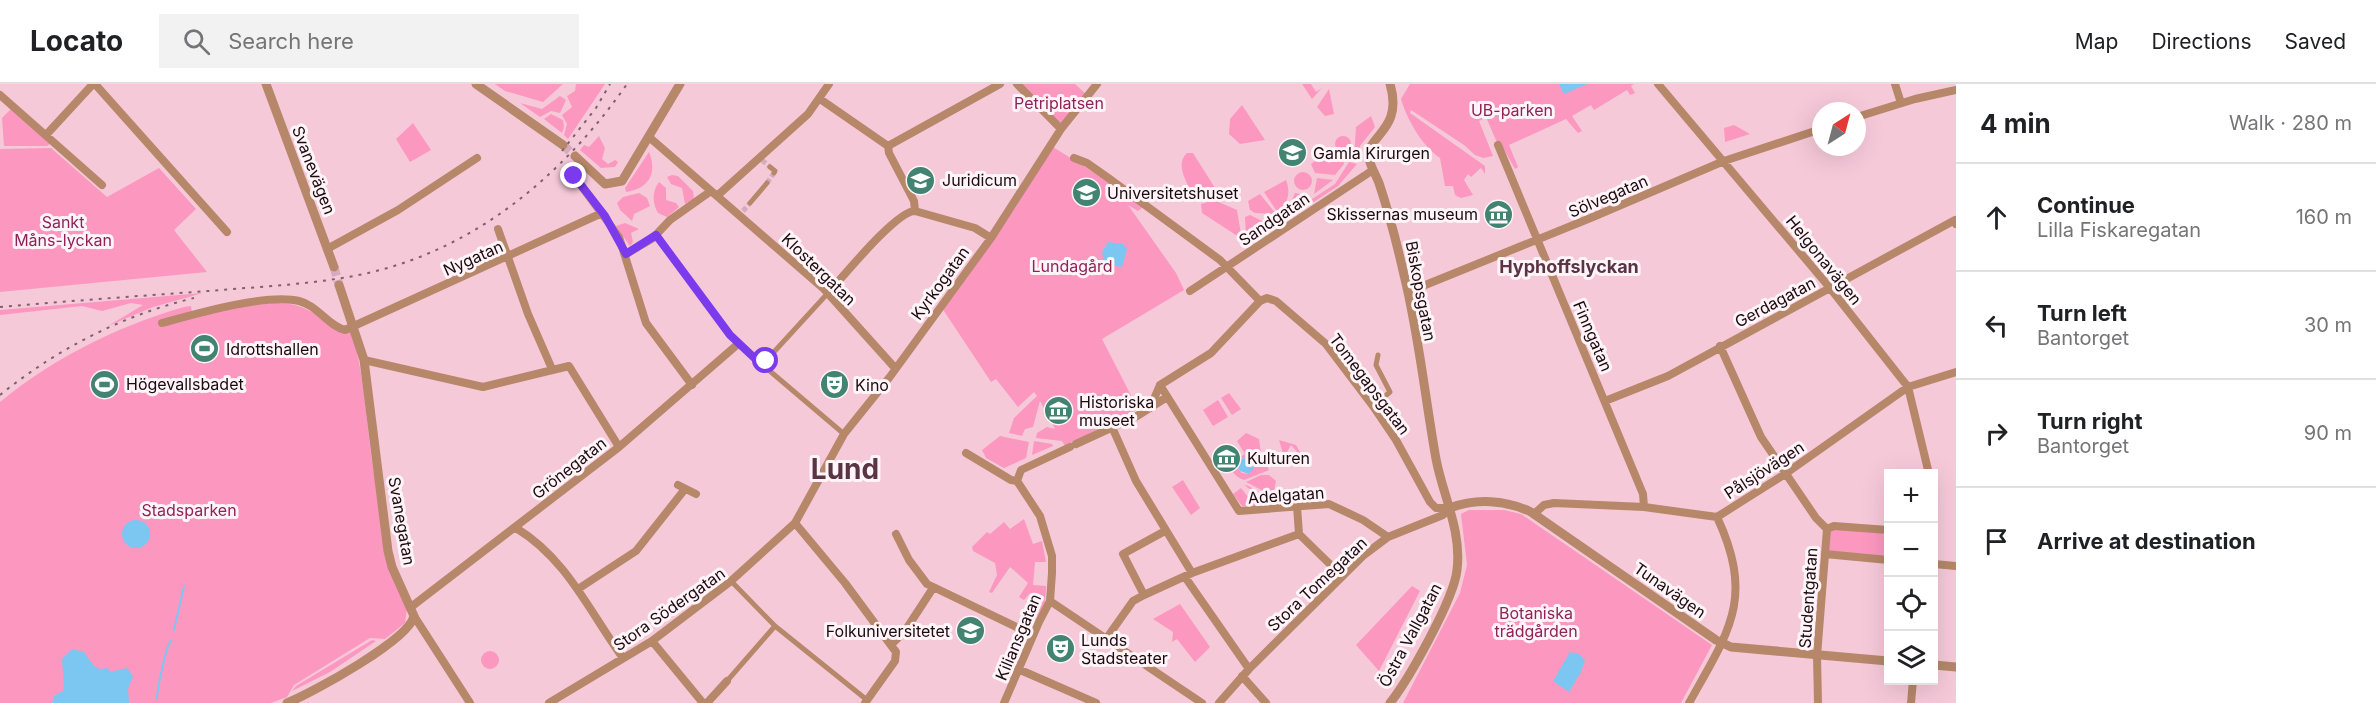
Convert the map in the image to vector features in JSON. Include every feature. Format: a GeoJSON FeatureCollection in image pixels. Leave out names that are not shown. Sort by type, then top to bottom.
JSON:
{"type":"FeatureCollection","features":[{"type":"Feature","properties":{"kind":"street"},"geometry":{"type":"LineString","coordinates":[[46,135],[94,84],[227,232]]}},
{"type":"Feature","properties":{"kind":"street","name":"Svanevägen"},"geometry":{"type":"LineString","coordinates":[[266,84],[334,267]]}},
{"type":"Feature","properties":{"kind":"street"},"geometry":{"type":"LineString","coordinates":[[476,84],[563,145]]}},
{"type":"Feature","properties":{"kind":"street"},"geometry":{"type":"LineString","coordinates":[[575,156],[597,178],[610,185],[619,183],[627,175],[680,84]]}},
{"type":"Feature","properties":{"kind":"street"},"geometry":{"type":"LineString","coordinates":[[626,254],[656,235],[670,220],[715,193],[761,159],[808,114],[829,84]]}},
{"type":"Feature","properties":{"kind":"street"},"geometry":{"type":"LineString","coordinates":[[888,146],[1000,84]]}},
{"type":"Feature","properties":{"kind":"street"},"geometry":{"type":"LineString","coordinates":[[1017,84],[1061,129]]}},
{"type":"Feature","properties":{"kind":"street","name":"Kyrkogatan"},"geometry":{"type":"LineString","coordinates":[[844,434],[991,238],[1061,129],[1097,84]]}},
{"type":"Feature","properties":{"kind":"street","name":"Helgonavägen"},"geometry":{"type":"LineString","coordinates":[[1658,84],[1830,288],[1908,387],[1928,469]]}},
{"type":"Feature","properties":{"kind":"street"},"geometry":{"type":"LineString","coordinates":[[1895,84],[1900,103]]}},
{"type":"Feature","properties":{"kind":"street","name":"Biskopsgatan"},"geometry":{"type":"LineString","coordinates":[[1391,86],[1392,117],[1368,154],[1392,226],[1408,292],[1436,461],[1450,508]]}},
{"type":"Feature","properties":{"kind":"street"},"geometry":{"type":"LineString","coordinates":[[1866,114],[1900,103],[1956,90]]}},
{"type":"Feature","properties":{"kind":"street"},"geometry":{"type":"LineString","coordinates":[[0,95],[102,185]]}},
{"type":"Feature","properties":{"kind":"street"},"geometry":{"type":"LineString","coordinates":[[820,99],[888,146],[889,153],[913,199],[915,211]]}},
{"type":"Feature","properties":{"kind":"street","name":"Sölvegatan"},"geometry":{"type":"LineString","coordinates":[[1408,292],[1724,161],[1812,132]]}},
{"type":"Feature","properties":{"kind":"street","name":"Klostergatan"},"geometry":{"type":"LineString","coordinates":[[649,137],[742,213],[828,293],[895,368]]}},
{"type":"Feature","properties":{"kind":"street","name":"Finngatan"},"geometry":{"type":"LineString","coordinates":[[1498,145],[1643,494],[1644,507]]}},
{"type":"Feature","properties":{"kind":"street"},"geometry":{"type":"LineString","coordinates":[[327,249],[398,210],[477,158]]}},
{"type":"Feature","properties":{"kind":"street","name":"Tomegapsgatan"},"geometry":{"type":"LineString","coordinates":[[1074,158],[1087,163],[1133,195],[1227,267],[1260,301],[1272,298],[1326,344],[1396,440],[1430,502],[1436,508],[1450,508]]}},
{"type":"Feature","properties":{"kind":"street"},"geometry":{"type":"LineString","coordinates":[[770,167],[775,171],[774,173]]}},
{"type":"Feature","properties":{"kind":"street","name":"Sandgatan"},"geometry":{"type":"LineString","coordinates":[[1190,291],[1373,170]]}},
{"type":"Feature","properties":{"kind":"street"},"geometry":{"type":"LineString","coordinates":[[567,175],[574,176],[619,237],[646,323],[692,385]]}},
{"type":"Feature","properties":{"kind":"street"},"geometry":{"type":"LineString","coordinates":[[750,203],[767,183]]}},
{"type":"Feature","properties":{"kind":"street"},"geometry":{"type":"LineString","coordinates":[[762,365],[886,230],[907,212],[915,211],[975,228],[991,238]]}},
{"type":"Feature","properties":{"kind":"street","name":"Nygatan"},"geometry":{"type":"LineString","coordinates":[[354,326],[602,213]]}},
{"type":"Feature","properties":{"kind":"street","name":"Gerdagatan"},"geometry":{"type":"LineString","coordinates":[[1605,401],[1668,376],[1720,346],[1955,222]]}},
{"type":"Feature","properties":{"kind":"street"},"geometry":{"type":"LineString","coordinates":[[498,229],[552,369]]}},
{"type":"Feature","properties":{"kind":"street"},"geometry":{"type":"LineString","coordinates":[[656,235],[738,344],[844,434]]}},
{"type":"Feature","properties":{"kind":"street"},"geometry":{"type":"LineString","coordinates":[[162,323],[247,303],[283,300],[304,303],[342,330],[354,326],[339,285]]}},
{"type":"Feature","properties":{"kind":"street"},"geometry":{"type":"LineString","coordinates":[[1150,408],[1160,385],[1210,353],[1260,301]]}},
{"type":"Feature","properties":{"kind":"street","name":"Svanegatan"},"geometry":{"type":"LineString","coordinates":[[354,326],[364,360],[388,551],[392,567],[412,611],[470,703]]}},
{"type":"Feature","properties":{"kind":"street","name":"Grönegatan"},"geometry":{"type":"LineString","coordinates":[[412,611],[619,447],[738,344]]}},
{"type":"Feature","properties":{"kind":"street","name":"Studentgatan"},"geometry":{"type":"LineString","coordinates":[[1720,346],[1752,418],[1785,474],[1827,529],[1817,656],[1818,703]]}},
{"type":"Feature","properties":{"kind":"street"},"geometry":{"type":"LineString","coordinates":[[1373,406],[1390,392],[1376,365],[1378,355]]}},
{"type":"Feature","properties":{"kind":"street"},"geometry":{"type":"LineString","coordinates":[[364,360],[483,387],[552,369],[571,367],[619,447]]}},
{"type":"Feature","properties":{"kind":"street","name":"Pålsjövägen"},"geometry":{"type":"LineString","coordinates":[[1534,514],[1549,503],[1644,507],[1717,517],[1785,474],[1908,387],[1956,372]]}},
{"type":"Feature","properties":{"kind":"street"},"geometry":{"type":"LineString","coordinates":[[966,453],[1011,480],[1017,481],[1022,470],[1150,408],[1167,397],[1160,385]]}},
{"type":"Feature","properties":{"kind":"street","name":"Adelgatan"},"geometry":{"type":"LineString","coordinates":[[1167,397],[1239,511],[1297,506],[1336,506],[1379,529],[1388,537]]}},
{"type":"Feature","properties":{"kind":"street"},"geometry":{"type":"LineString","coordinates":[[1112,427],[1136,481],[1188,575],[1249,669]]}},
{"type":"Feature","properties":{"kind":"street","name":"Stora Södergatan"},"geometry":{"type":"LineString","coordinates":[[549,703],[652,641],[731,581],[795,523],[844,434]]}},
{"type":"Feature","properties":{"kind":"street","name":"Kiliansgatan"},"geometry":{"type":"LineString","coordinates":[[1004,703],[1050,602],[1052,556],[1040,516],[1017,481]]}},
{"type":"Feature","properties":{"kind":"street"},"geometry":{"type":"LineString","coordinates":[[578,589],[636,551],[681,487],[696,494]]}},
{"type":"Feature","properties":{"kind":"street","name":"Tunavägen"},"geometry":{"type":"LineString","coordinates":[[1450,508],[1478,502],[1505,502],[1534,514],[1731,647],[1884,662]]}},
{"type":"Feature","properties":{"kind":"street"},"geometry":{"type":"LineString","coordinates":[[1297,506],[1299,534],[1341,575]]}},
{"type":"Feature","properties":{"kind":"street","name":"Stora Tomegatan"},"geometry":{"type":"LineString","coordinates":[[1219,703],[1242,676],[1341,575],[1388,537],[1443,515],[1450,508]]}},
{"type":"Feature","properties":{"kind":"street","name":"Östra Vallgatan"},"geometry":{"type":"LineString","coordinates":[[1390,703],[1400,691],[1429,638],[1456,576],[1458,548],[1450,508]]}},
{"type":"Feature","properties":{"kind":"street"},"geometry":{"type":"LineString","coordinates":[[1689,703],[1722,643],[1732,613],[1736,585],[1732,552],[1717,517]]}},
{"type":"Feature","properties":{"kind":"street"},"geometry":{"type":"LineString","coordinates":[[731,581],[775,626],[866,702],[897,657],[891,645],[845,583],[795,523]]}},
{"type":"Feature","properties":{"kind":"street"},"geometry":{"type":"LineString","coordinates":[[1827,529],[1834,526],[1884,530]]}},
{"type":"Feature","properties":{"kind":"street"},"geometry":{"type":"LineString","coordinates":[[516,528],[545,548],[578,589],[623,658]]}},
{"type":"Feature","properties":{"kind":"street"},"geometry":{"type":"LineString","coordinates":[[1144,595],[1123,558],[1125,552],[1165,531]]}},
{"type":"Feature","properties":{"kind":"street"},"geometry":{"type":"LineString","coordinates":[[896,534],[917,573],[933,588],[1033,635]]}},
{"type":"Feature","properties":{"kind":"street"},"geometry":{"type":"LineString","coordinates":[[1106,639],[1133,602],[1144,595],[1188,575],[1299,534]]}},
{"type":"Feature","properties":{"kind":"street"},"geometry":{"type":"LineString","coordinates":[[1825,554],[1884,560]]}},
{"type":"Feature","properties":{"kind":"street"},"geometry":{"type":"LineString","coordinates":[[1938,564],[1956,566]]}},
{"type":"Feature","properties":{"kind":"street"},"geometry":{"type":"LineString","coordinates":[[891,645],[905,631],[933,588]]}},
{"type":"Feature","properties":{"kind":"street"},"geometry":{"type":"LineString","coordinates":[[1050,602],[1202,703]]}},
{"type":"Feature","properties":{"kind":"street"},"geometry":{"type":"LineString","coordinates":[[287,703],[346,673],[408,628],[412,611]]}},
{"type":"Feature","properties":{"kind":"street"},"geometry":{"type":"LineString","coordinates":[[652,641],[705,703],[775,626]]}},
{"type":"Feature","properties":{"kind":"street"},"geometry":{"type":"LineString","coordinates":[[1938,665],[1956,667]]}},
{"type":"Feature","properties":{"kind":"street"},"geometry":{"type":"LineString","coordinates":[[1018,669],[1096,703]]}},
{"type":"Feature","properties":{"kind":"street"},"geometry":{"type":"LineString","coordinates":[[1242,676],[1266,703]]}},
{"type":"Feature","properties":{"kind":"street"},"geometry":{"type":"LineString","coordinates":[[1911,703],[1913,685]]}},
{"type":"Feature","properties":{"kind":"green space"},"geometry":{"type":"Polygon","coordinates":[[[495,84],[563,84],[543,102],[505,91],[495,84]]]}},
{"type":"Feature","properties":{"kind":"green space"},"geometry":{"type":"Polygon","coordinates":[[[576,84],[605,84],[568,139],[564,135],[567,124],[562,115],[572,107],[567,96],[575,91],[576,84]]]}},
{"type":"Feature","properties":{"kind":"green space","name":"Petriplatsen"},"geometry":{"type":"Polygon","coordinates":[[[1017,84],[1075,84],[1088,96],[1061,129],[1017,84]]]}},
{"type":"Feature","properties":{"kind":"green space"},"geometry":{"type":"Polygon","coordinates":[[[1302,84],[1311,84],[1316,92],[1322,88],[1312,99],[1302,84]]]}},
{"type":"Feature","properties":{"kind":"green space","name":"UB-parken"},"geometry":{"type":"Polygon","coordinates":[[[1410,84],[1634,84],[1631,86],[1635,93],[1630,95],[1627,90],[1594,110],[1591,105],[1572,116],[1582,131],[1578,133],[1566,119],[1509,145],[1518,167],[1515,169],[1501,144],[1498,145],[1483,110],[1481,109],[1485,118],[1479,121],[1493,156],[1483,158],[1475,155],[1464,145],[1411,110],[1410,113],[1485,166],[1485,174],[1481,168],[1471,177],[1468,174],[1464,180],[1473,195],[1461,198],[1455,195],[1453,186],[1445,186],[1440,158],[1421,139],[1407,115],[1401,99],[1410,84]]]}},
{"type":"Feature","properties":{"kind":"green space"},"geometry":{"type":"Polygon","coordinates":[[[1329,89],[1334,114],[1325,116],[1317,107],[1329,89]]]}},
{"type":"Feature","properties":{"kind":"green space"},"geometry":{"type":"Polygon","coordinates":[[[560,96],[566,100],[560,113],[551,111],[540,117],[520,103],[542,109],[560,96]]]}},
{"type":"Feature","properties":{"kind":"green space"},"geometry":{"type":"Polygon","coordinates":[[[1242,105],[1265,140],[1240,144],[1229,134],[1230,119],[1242,105]]]}},
{"type":"Feature","properties":{"kind":"green space"},"geometry":{"type":"Polygon","coordinates":[[[11,109],[51,143],[47,146],[4,146],[2,118],[11,109]]]}},
{"type":"Feature","properties":{"kind":"green space"},"geometry":{"type":"Polygon","coordinates":[[[551,114],[563,120],[562,133],[544,119],[551,114]]]}},
{"type":"Feature","properties":{"kind":"green space"},"geometry":{"type":"Polygon","coordinates":[[[1371,116],[1375,127],[1360,146],[1358,159],[1354,158],[1356,127],[1371,116]]]}},
{"type":"Feature","properties":{"kind":"green space"},"geometry":{"type":"Polygon","coordinates":[[[413,123],[431,150],[410,162],[396,139],[413,123]]]}},
{"type":"Feature","properties":{"kind":"green space"},"geometry":{"type":"Polygon","coordinates":[[[1734,125],[1750,134],[1725,142],[1724,128],[1734,125]]]}},
{"type":"Feature","properties":{"kind":"green space"},"geometry":{"type":"Polygon","coordinates":[[[599,136],[605,148],[602,159],[608,164],[615,160],[618,162],[615,167],[601,168],[580,150],[584,145],[589,147],[599,136]]]}},
{"type":"Feature","properties":{"kind":"green space"},"geometry":{"type":"Polygon","coordinates":[[[1343,136],[1349,138],[1351,144],[1349,150],[1343,152],[1337,150],[1335,144],[1337,138],[1343,136]]]}},
{"type":"Feature","properties":{"kind":"green space","name":"Lundagård"},"geometry":{"type":"Polygon","coordinates":[[[1053,147],[1130,195],[1143,207],[1138,211],[1128,205],[1176,273],[1184,290],[1102,339],[1138,409],[1065,446],[1062,441],[1036,438],[1037,433],[1047,427],[1055,429],[1040,401],[1033,427],[1025,429],[1022,436],[1009,433],[1014,418],[1037,396],[1034,392],[1018,407],[996,379],[991,382],[942,308],[1017,205],[1053,147]]]}},
{"type":"Feature","properties":{"kind":"green space","name":"Sankt Måns-lyckan"},"geometry":{"type":"Polygon","coordinates":[[[51,148],[107,197],[159,168],[196,209],[174,230],[207,272],[0,292],[0,149],[51,148]]]}},
{"type":"Feature","properties":{"kind":"green space"},"geometry":{"type":"Polygon","coordinates":[[[1328,151],[1342,157],[1344,164],[1335,175],[1315,173],[1311,164],[1328,151]]]}},
{"type":"Feature","properties":{"kind":"green space"},"geometry":{"type":"Polygon","coordinates":[[[649,152],[652,167],[649,179],[640,188],[626,192],[625,188],[649,152]]]}},
{"type":"Feature","properties":{"kind":"green space"},"geometry":{"type":"Polygon","coordinates":[[[1187,153],[1193,153],[1215,188],[1209,196],[1191,192],[1182,167],[1187,153]]]}},
{"type":"Feature","properties":{"kind":"green space"},"geometry":{"type":"Polygon","coordinates":[[[1349,162],[1357,164],[1338,186],[1270,231],[1268,228],[1335,184],[1349,162]]]}},
{"type":"Feature","properties":{"kind":"green space"},"geometry":{"type":"Polygon","coordinates":[[[1303,172],[1309,175],[1312,181],[1309,187],[1303,190],[1297,187],[1294,181],[1297,175],[1303,172]]]}},
{"type":"Feature","properties":{"kind":"green space"},"geometry":{"type":"Polygon","coordinates":[[[678,176],[693,191],[694,199],[685,204],[682,188],[671,184],[667,177],[678,176]]]}},
{"type":"Feature","properties":{"kind":"green space"},"geometry":{"type":"Polygon","coordinates":[[[1317,178],[1333,180],[1314,194],[1317,178]]]}},
{"type":"Feature","properties":{"kind":"green space"},"geometry":{"type":"Polygon","coordinates":[[[1286,180],[1288,197],[1278,213],[1264,192],[1286,180]]]}},
{"type":"Feature","properties":{"kind":"green space"},"geometry":{"type":"Polygon","coordinates":[[[659,182],[666,188],[666,200],[676,203],[679,207],[667,217],[658,213],[655,205],[654,193],[659,182]]]}},
{"type":"Feature","properties":{"kind":"green space"},"geometry":{"type":"Polygon","coordinates":[[[639,193],[647,198],[650,206],[634,214],[632,221],[620,210],[617,203],[623,197],[639,193]]]}},
{"type":"Feature","properties":{"kind":"green space"},"geometry":{"type":"Polygon","coordinates":[[[1295,193],[1310,196],[1289,209],[1288,208],[1295,193]]]}},
{"type":"Feature","properties":{"kind":"green space"},"geometry":{"type":"Polygon","coordinates":[[[1260,194],[1276,214],[1255,213],[1250,210],[1248,201],[1260,194]]]}},
{"type":"Feature","properties":{"kind":"green space"},"geometry":{"type":"Polygon","coordinates":[[[1214,200],[1237,210],[1241,234],[1239,237],[1202,213],[1201,204],[1214,200]]]}},
{"type":"Feature","properties":{"kind":"green space"},"geometry":{"type":"Polygon","coordinates":[[[1250,215],[1266,223],[1246,236],[1245,217],[1250,215]]]}},
{"type":"Feature","properties":{"kind":"green space"},"geometry":{"type":"Polygon","coordinates":[[[625,223],[639,229],[631,233],[633,242],[630,246],[616,226],[625,223]]]}},
{"type":"Feature","properties":{"kind":"green space"},"geometry":{"type":"Polygon","coordinates":[[[203,293],[153,307],[108,326],[143,305],[131,303],[102,311],[82,306],[0,315],[0,310],[203,293]]]}},
{"type":"Feature","properties":{"kind":"green space","name":"Stadsparken"},"geometry":{"type":"Polygon","coordinates":[[[274,303],[300,306],[332,327],[351,330],[360,366],[378,495],[407,609],[405,623],[385,639],[370,638],[294,685],[287,697],[271,703],[0,703],[0,402],[64,357],[134,324],[184,307],[191,306],[192,312],[274,303]]]}},
{"type":"Feature","properties":{"kind":"green space"},"geometry":{"type":"Polygon","coordinates":[[[1229,393],[1241,409],[1232,415],[1221,398],[1229,393]]]}},
{"type":"Feature","properties":{"kind":"green space"},"geometry":{"type":"Polygon","coordinates":[[[1218,400],[1228,417],[1213,426],[1203,410],[1218,400]]]}},
{"type":"Feature","properties":{"kind":"green space"},"geometry":{"type":"Polygon","coordinates":[[[1246,433],[1259,439],[1261,453],[1269,470],[1244,480],[1239,478],[1229,464],[1226,449],[1229,446],[1237,459],[1245,454],[1237,441],[1246,433]],[[1242,458],[1236,467],[1242,473],[1249,474],[1253,466],[1242,458]]]}},
{"type":"Feature","properties":{"kind":"green space"},"geometry":{"type":"Polygon","coordinates":[[[1000,436],[1029,442],[1026,458],[1004,468],[986,458],[982,450],[1000,436]]]}},
{"type":"Feature","properties":{"kind":"green space"},"geometry":{"type":"Polygon","coordinates":[[[1279,440],[1296,445],[1302,456],[1302,463],[1298,460],[1289,466],[1286,459],[1291,455],[1297,456],[1298,453],[1291,445],[1284,457],[1279,440]]]}},
{"type":"Feature","properties":{"kind":"green space"},"geometry":{"type":"Polygon","coordinates":[[[1034,441],[1052,444],[1053,446],[1032,455],[1034,441]]]}},
{"type":"Feature","properties":{"kind":"green space"},"geometry":{"type":"Polygon","coordinates":[[[1261,475],[1269,475],[1276,481],[1273,496],[1246,482],[1261,475]]]}},
{"type":"Feature","properties":{"kind":"green space"},"geometry":{"type":"Polygon","coordinates":[[[1183,480],[1200,508],[1191,515],[1172,487],[1183,480]]]}},
{"type":"Feature","properties":{"kind":"green space"},"geometry":{"type":"Polygon","coordinates":[[[1244,485],[1249,486],[1267,500],[1268,506],[1242,506],[1233,494],[1241,488],[1253,503],[1260,496],[1244,485]]]}},
{"type":"Feature","properties":{"kind":"green space","name":"Botaniska trädgården"},"geometry":{"type":"Polygon","coordinates":[[[1469,510],[1504,510],[1521,514],[1712,645],[1681,703],[1403,703],[1460,593],[1467,565],[1461,514],[1469,510]]]}},
{"type":"Feature","properties":{"kind":"green space"},"geometry":{"type":"Polygon","coordinates":[[[1024,519],[1033,544],[1042,541],[1046,562],[1035,562],[1033,585],[1046,586],[1045,604],[1035,620],[1029,620],[1024,626],[1023,623],[1039,599],[1030,593],[1024,600],[1019,597],[1028,583],[1010,567],[992,593],[989,592],[997,575],[995,563],[973,551],[972,547],[987,532],[990,534],[1004,522],[1010,529],[1024,519]]]}},
{"type":"Feature","properties":{"kind":"green space"},"geometry":{"type":"Polygon","coordinates":[[[1827,529],[1884,530],[1884,560],[1825,554],[1827,529]]]}},
{"type":"Feature","properties":{"kind":"green space"},"geometry":{"type":"Polygon","coordinates":[[[1412,586],[1420,591],[1379,671],[1356,645],[1412,586]]]}},
{"type":"Feature","properties":{"kind":"green space"},"geometry":{"type":"Polygon","coordinates":[[[1180,604],[1210,647],[1195,662],[1177,639],[1172,642],[1173,632],[1153,619],[1180,604]]]}},
{"type":"Feature","properties":{"kind":"green space"},"geometry":{"type":"Polygon","coordinates":[[[372,640],[376,641],[330,672],[292,691],[296,686],[372,640]]]}},
{"type":"Feature","properties":{"kind":"green space"},"geometry":{"type":"Polygon","coordinates":[[[486,651],[494,651],[499,656],[497,667],[486,669],[481,664],[481,656],[486,651]]]}},
{"type":"Feature","properties":{"kind":"water"},"geometry":{"type":"Polygon","coordinates":[[[1559,84],[1587,84],[1564,94],[1559,84]]]}},
{"type":"Feature","properties":{"kind":"water"},"geometry":{"type":"Polygon","coordinates":[[[1108,242],[1123,244],[1127,249],[1122,267],[1104,264],[1102,252],[1108,242]]]}},
{"type":"Feature","properties":{"kind":"water"},"geometry":{"type":"Polygon","coordinates":[[[1247,458],[1254,468],[1249,474],[1240,471],[1236,465],[1239,459],[1247,458]]]}},
{"type":"Feature","properties":{"kind":"water"},"geometry":{"type":"Polygon","coordinates":[[[136,520],[146,524],[150,534],[146,544],[136,548],[126,544],[122,534],[126,524],[136,520]]]}},
{"type":"Feature","properties":{"kind":"water"},"geometry":{"type":"Polygon","coordinates":[[[72,649],[84,652],[93,665],[100,669],[108,668],[110,672],[127,668],[133,676],[128,689],[129,703],[52,703],[54,696],[64,690],[62,659],[72,649]]]}},
{"type":"Feature","properties":{"kind":"water"},"geometry":{"type":"Polygon","coordinates":[[[1570,652],[1579,654],[1585,660],[1569,692],[1553,681],[1570,652]]]}},
{"type":"Feature","properties":{"kind":"waterway"},"geometry":{"type":"LineString","coordinates":[[174,630],[184,586]]}},
{"type":"Feature","properties":{"kind":"waterway"},"geometry":{"type":"LineString","coordinates":[[157,699],[164,659],[171,641]]}},
{"type":"Feature","properties":{"kind":"tunnel"},"geometry":{"type":"LineString","coordinates":[[563,145],[575,156]]}},
{"type":"Feature","properties":{"kind":"tunnel"},"geometry":{"type":"LineString","coordinates":[[762,160],[770,167]]}},
{"type":"Feature","properties":{"kind":"tunnel"},"geometry":{"type":"LineString","coordinates":[[767,183],[774,173]]}},
{"type":"Feature","properties":{"kind":"tunnel"},"geometry":{"type":"LineString","coordinates":[[743,211],[750,203]]}},
{"type":"Feature","properties":{"kind":"tunnel"},"geometry":{"type":"LineString","coordinates":[[334,267],[339,285]]}},
{"type":"Feature","properties":{"kind":"railway"},"geometry":{"type":"LineString","coordinates":[[562,151],[596,108],[610,84]]}},
{"type":"Feature","properties":{"kind":"railway"},"geometry":{"type":"LineString","coordinates":[[0,307],[296,284],[348,277],[391,267],[432,252],[507,209],[572,152],[627,84]]}},
{"type":"Feature","properties":{"kind":"railway"},"geometry":{"type":"LineString","coordinates":[[0,395],[44,363],[92,336],[142,314],[194,298]]}},
{"type":"Feature","properties":{"kind":"place","name":"Gamla Kirurgen"},"geometry":{"type":"Point","coordinates":[1292,153]}},
{"type":"Feature","properties":{"kind":"place","name":"Juridicum"},"geometry":{"type":"Point","coordinates":[921,180]}},
{"type":"Feature","properties":{"kind":"place","name":"Universitetshuset"},"geometry":{"type":"Point","coordinates":[1086,193]}},
{"type":"Feature","properties":{"kind":"place","name":"Skissernas museum"},"geometry":{"type":"Point","coordinates":[1499,214]}},
{"type":"Feature","properties":{"kind":"place","name":"Idrottshallen"},"geometry":{"type":"Point","coordinates":[205,349]}},
{"type":"Feature","properties":{"kind":"place","name":"Högevallsbadet"},"geometry":{"type":"Point","coordinates":[105,384]}},
{"type":"Feature","properties":{"kind":"place","name":"Kino"},"geometry":{"type":"Point","coordinates":[834,385]}},
{"type":"Feature","properties":{"kind":"place","name":"Historiska museet"},"geometry":{"type":"Point","coordinates":[1058,411]}},
{"type":"Feature","properties":{"kind":"place","name":"Kulturen"},"geometry":{"type":"Point","coordinates":[1226,458]}},
{"type":"Feature","properties":{"kind":"place","name":"Folkuniversitetet"},"geometry":{"type":"Point","coordinates":[971,631]}},
{"type":"Feature","properties":{"kind":"place","name":"Lunds Stadsteater"},"geometry":{"type":"Point","coordinates":[1060,649]}},
{"type":"Feature","properties":{"kind":"district","name":"Hyphoffslyckan"},"geometry":{"type":"Point","coordinates":[1569,266]}},
{"type":"Feature","properties":{"kind":"district","name":"Lund"},"geometry":{"type":"Point","coordinates":[845,469]}},
{"type":"Feature","properties":{"kind":"route"},"geometry":{"type":"LineString","coordinates":[[574,176],[619,237],[626,254],[656,235],[738,344],[762,365],[766,361]]}}]}
